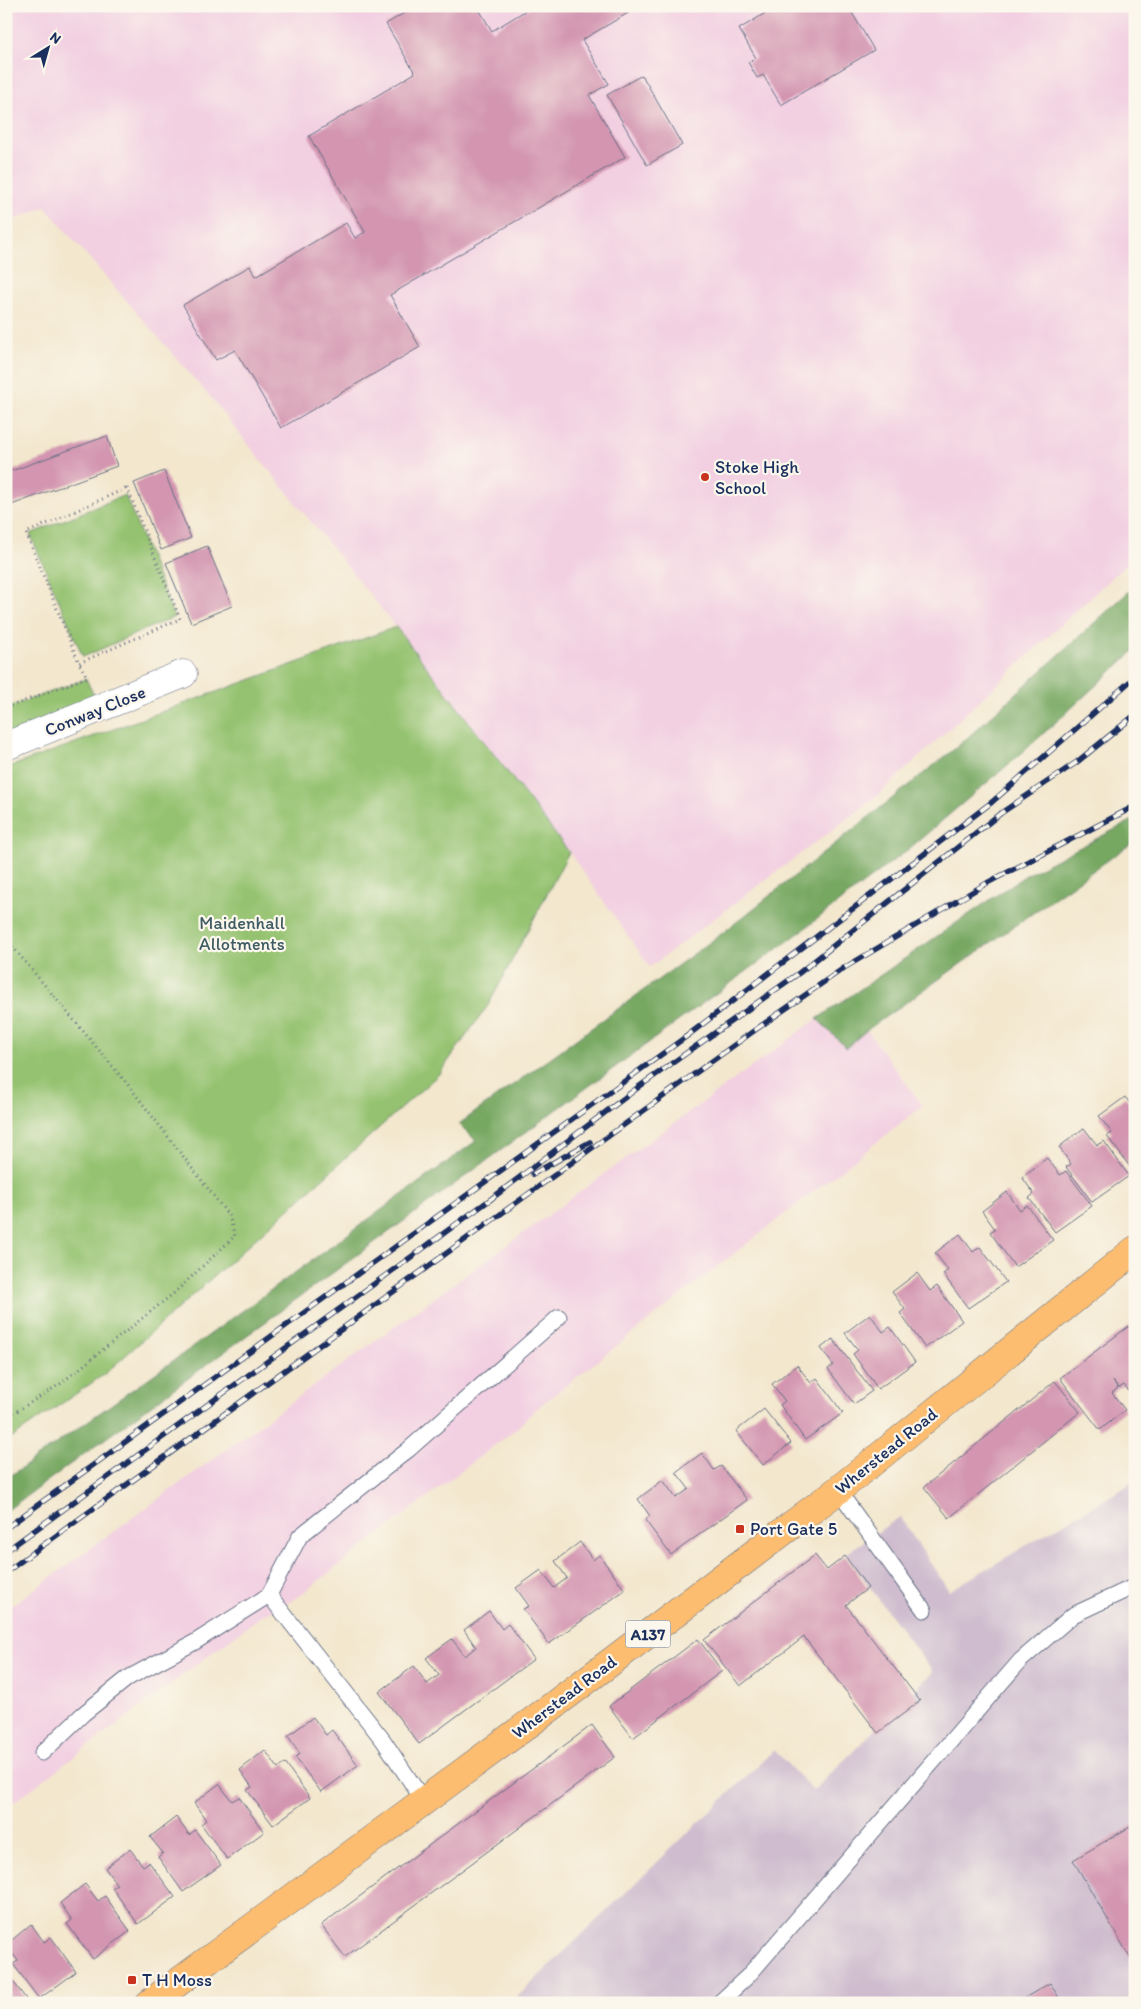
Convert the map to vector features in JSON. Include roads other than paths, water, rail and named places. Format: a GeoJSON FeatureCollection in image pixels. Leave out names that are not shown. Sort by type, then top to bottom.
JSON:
{"type":"FeatureCollection","features":[{"type":"Feature","properties":{"kind":"main road","name":"Wherstead Road"},"geometry":{"type":"LineString","coordinates":[[150,2003],[423,1800],[546,1712],[838,1490],[1135,1250]]}},
{"type":"Feature","properties":{"kind":"street","name":"Conway Close"},"geometry":{"type":"LineString","coordinates":[[6,746],[183,674]]}},
{"type":"Feature","properties":{"kind":"lane"},"geometry":{"type":"LineString","coordinates":[[42,1753],[83,1714],[128,1678],[195,1642],[269,1596],[300,1536],[408,1450],[559,1317]]}},
{"type":"Feature","properties":{"kind":"lane"},"geometry":{"type":"LineString","coordinates":[[838,1490],[924,1610]]}},
{"type":"Feature","properties":{"kind":"lane"},"geometry":{"type":"LineString","coordinates":[[719,2003],[748,1976],[1020,1661],[1074,1615],[1135,1586]]}},
{"type":"Feature","properties":{"kind":"lane"},"geometry":{"type":"LineString","coordinates":[[269,1596],[383,1740],[423,1800]]}},
{"type":"Feature","properties":{"kind":"railway"},"geometry":{"type":"LineString","coordinates":[[6,1528],[687,1036],[992,802],[1135,677]]}},
{"type":"Feature","properties":{"kind":"railway"},"geometry":{"type":"LineString","coordinates":[[6,1551],[491,1199],[640,1086],[799,973],[1001,813],[1077,762],[1135,715]]}},
{"type":"Feature","properties":{"kind":"railway"},"geometry":{"type":"LineString","coordinates":[[6,1572],[755,1030],[844,968],[987,883],[1135,806]]}},
{"type":"Feature","properties":{"kind":"railway"},"geometry":{"type":"LineString","coordinates":[[533,1174],[590,1142]]}},
{"type":"Feature","properties":{"kind":"place","name":"Stoke High School"},"geometry":{"type":"Point","coordinates":[705,477]}},
{"type":"Feature","properties":{"kind":"place","name":"Port Gate 5"},"geometry":{"type":"Point","coordinates":[740,1529]}},
{"type":"Feature","properties":{"kind":"place","name":"T H Moss"},"geometry":{"type":"Point","coordinates":[132,1980]}},
{"type":"Feature","properties":{"kind":"park label","name":"Maidenhall Allotments"},"geometry":{"type":"Point","coordinates":[242,933]}}]}
